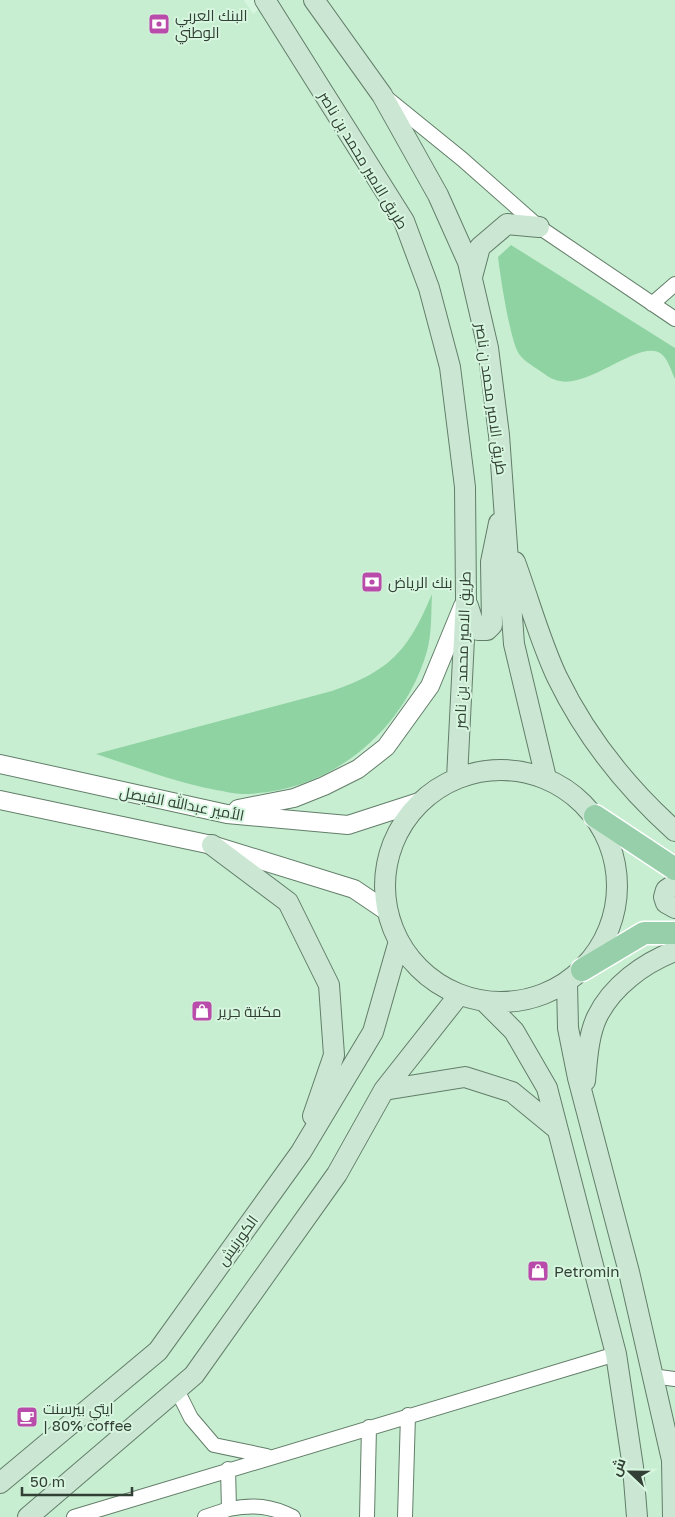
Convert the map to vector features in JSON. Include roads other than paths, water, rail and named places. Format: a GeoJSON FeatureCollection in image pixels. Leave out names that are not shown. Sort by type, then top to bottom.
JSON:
{"type":"FeatureCollection","features":[{"type":"Feature","properties":{"kind":"main road","name":"طريق الامير محمد بن ناصر"},"geometry":{"type":"LineString","coordinates":[[265,0],[404,221],[429,288],[450,367],[465,487],[466,599],[457,778]]}},
{"type":"Feature","properties":{"kind":"main road","name":"طريق الامير محمد ن ناصر"},"geometry":{"type":"LineString","coordinates":[[314,0],[382,95],[438,195],[468,262],[488,348],[499,435],[514,644],[546,778]]}},
{"type":"Feature","properties":{"kind":"main road"},"geometry":{"type":"LineString","coordinates":[[472,277],[480,247],[507,224],[539,227]]}},
{"type":"Feature","properties":{"kind":"main road"},"geometry":{"type":"LineString","coordinates":[[466,599],[474,626],[478,630],[487,630],[492,625],[491,562],[497,530],[505,509]]}},
{"type":"Feature","properties":{"kind":"main road"},"geometry":{"type":"LineString","coordinates":[[507,539],[557,676],[582,724],[612,767],[647,806],[675,831]]}},
{"type":"Feature","properties":{"kind":"main road"},"geometry":{"type":"LineString","coordinates":[[675,868],[594,816],[573,794],[546,778],[517,770],[487,770],[457,778],[438,788],[422,801],[398,833],[386,872],[388,912],[399,941],[414,964],[435,982],[459,995],[484,1001],[513,1002],[541,995],[644,932],[675,933]]}},
{"type":"Feature","properties":{"kind":"main road"},"geometry":{"type":"LineString","coordinates":[[594,816],[610,846],[617,879],[615,904],[614,912],[602,943],[574,976],[568,1028],[583,1098],[629,1272],[672,1460],[673,1517]]}},
{"type":"Feature","properties":{"kind":"main road"},"geometry":{"type":"LineString","coordinates":[[212,844],[288,902],[329,985],[334,1055],[300,1152]]}},
{"type":"Feature","properties":{"kind":"main road"},"geometry":{"type":"LineString","coordinates":[[675,884],[666,890],[664,897],[666,903],[675,908]]}},
{"type":"Feature","properties":{"kind":"main road","name":"الكورنيش"},"geometry":{"type":"LineString","coordinates":[[0,1483],[158,1351],[300,1152],[373,1032],[399,941]]}},
{"type":"Feature","properties":{"kind":"main road"},"geometry":{"type":"LineString","coordinates":[[583,1098],[587,1053],[597,1017],[614,993],[642,967],[675,951]]}},
{"type":"Feature","properties":{"kind":"main road"},"geometry":{"type":"LineString","coordinates":[[28,1517],[194,1375],[337,1174],[384,1090],[459,995]]}},
{"type":"Feature","properties":{"kind":"main road"},"geometry":{"type":"LineString","coordinates":[[484,1001],[514,1031],[547,1088],[616,1354],[634,1467],[637,1517]]}},
{"type":"Feature","properties":{"kind":"main road"},"geometry":{"type":"LineString","coordinates":[[384,1090],[465,1077],[512,1092],[557,1130]]}},
{"type":"Feature","properties":{"kind":"street"},"geometry":{"type":"LineString","coordinates":[[382,95],[462,159],[539,227],[675,319]]}},
{"type":"Feature","properties":{"kind":"street"},"geometry":{"type":"LineString","coordinates":[[652,304],[675,284]]}},
{"type":"Feature","properties":{"kind":"street"},"geometry":{"type":"LineString","coordinates":[[218,812],[294,798],[358,769],[386,747],[430,686],[466,599]]}},
{"type":"Feature","properties":{"kind":"street","name":"الأمير عبدالله الفيصل"},"geometry":{"type":"LineString","coordinates":[[0,764],[218,812],[348,825],[422,801]]}},
{"type":"Feature","properties":{"kind":"street"},"geometry":{"type":"LineString","coordinates":[[0,800],[212,844],[354,889],[388,912]]}},
{"type":"Feature","properties":{"kind":"street"},"geometry":{"type":"LineString","coordinates":[[84,1516],[228,1469],[616,1354]]}},
{"type":"Feature","properties":{"kind":"street"},"geometry":{"type":"LineString","coordinates":[[652,1376],[675,1379]]}},
{"type":"Feature","properties":{"kind":"street"},"geometry":{"type":"LineString","coordinates":[[177,1390],[191,1418],[214,1445],[270,1457]]}},
{"type":"Feature","properties":{"kind":"street"},"geometry":{"type":"LineString","coordinates":[[405,1517],[408,1416]]}},
{"type":"Feature","properties":{"kind":"street"},"geometry":{"type":"LineString","coordinates":[[368,1517],[369,1427]]}},
{"type":"Feature","properties":{"kind":"street"},"geometry":{"type":"LineString","coordinates":[[228,1469],[229,1509]]}},
{"type":"Feature","properties":{"kind":"street"},"geometry":{"type":"LineString","coordinates":[[205,1517],[229,1509],[251,1505],[276,1508],[293,1517]]}},
{"type":"Feature","properties":{"kind":"place","name":"البنك العربي الوطني"},"geometry":{"type":"Point","coordinates":[159,24]}},
{"type":"Feature","properties":{"kind":"place","name":"بنك الرياض"},"geometry":{"type":"Point","coordinates":[372,582]}},
{"type":"Feature","properties":{"kind":"place","name":"مكتبة جرير"},"geometry":{"type":"Point","coordinates":[202,1011]}},
{"type":"Feature","properties":{"kind":"place","name":"Petromin"},"geometry":{"type":"Point","coordinates":[538,1271]}},
{"type":"Feature","properties":{"kind":"place","name":"ايتي بيرسنت | 80% coffee"},"geometry":{"type":"Point","coordinates":[27,1417]}}]}
